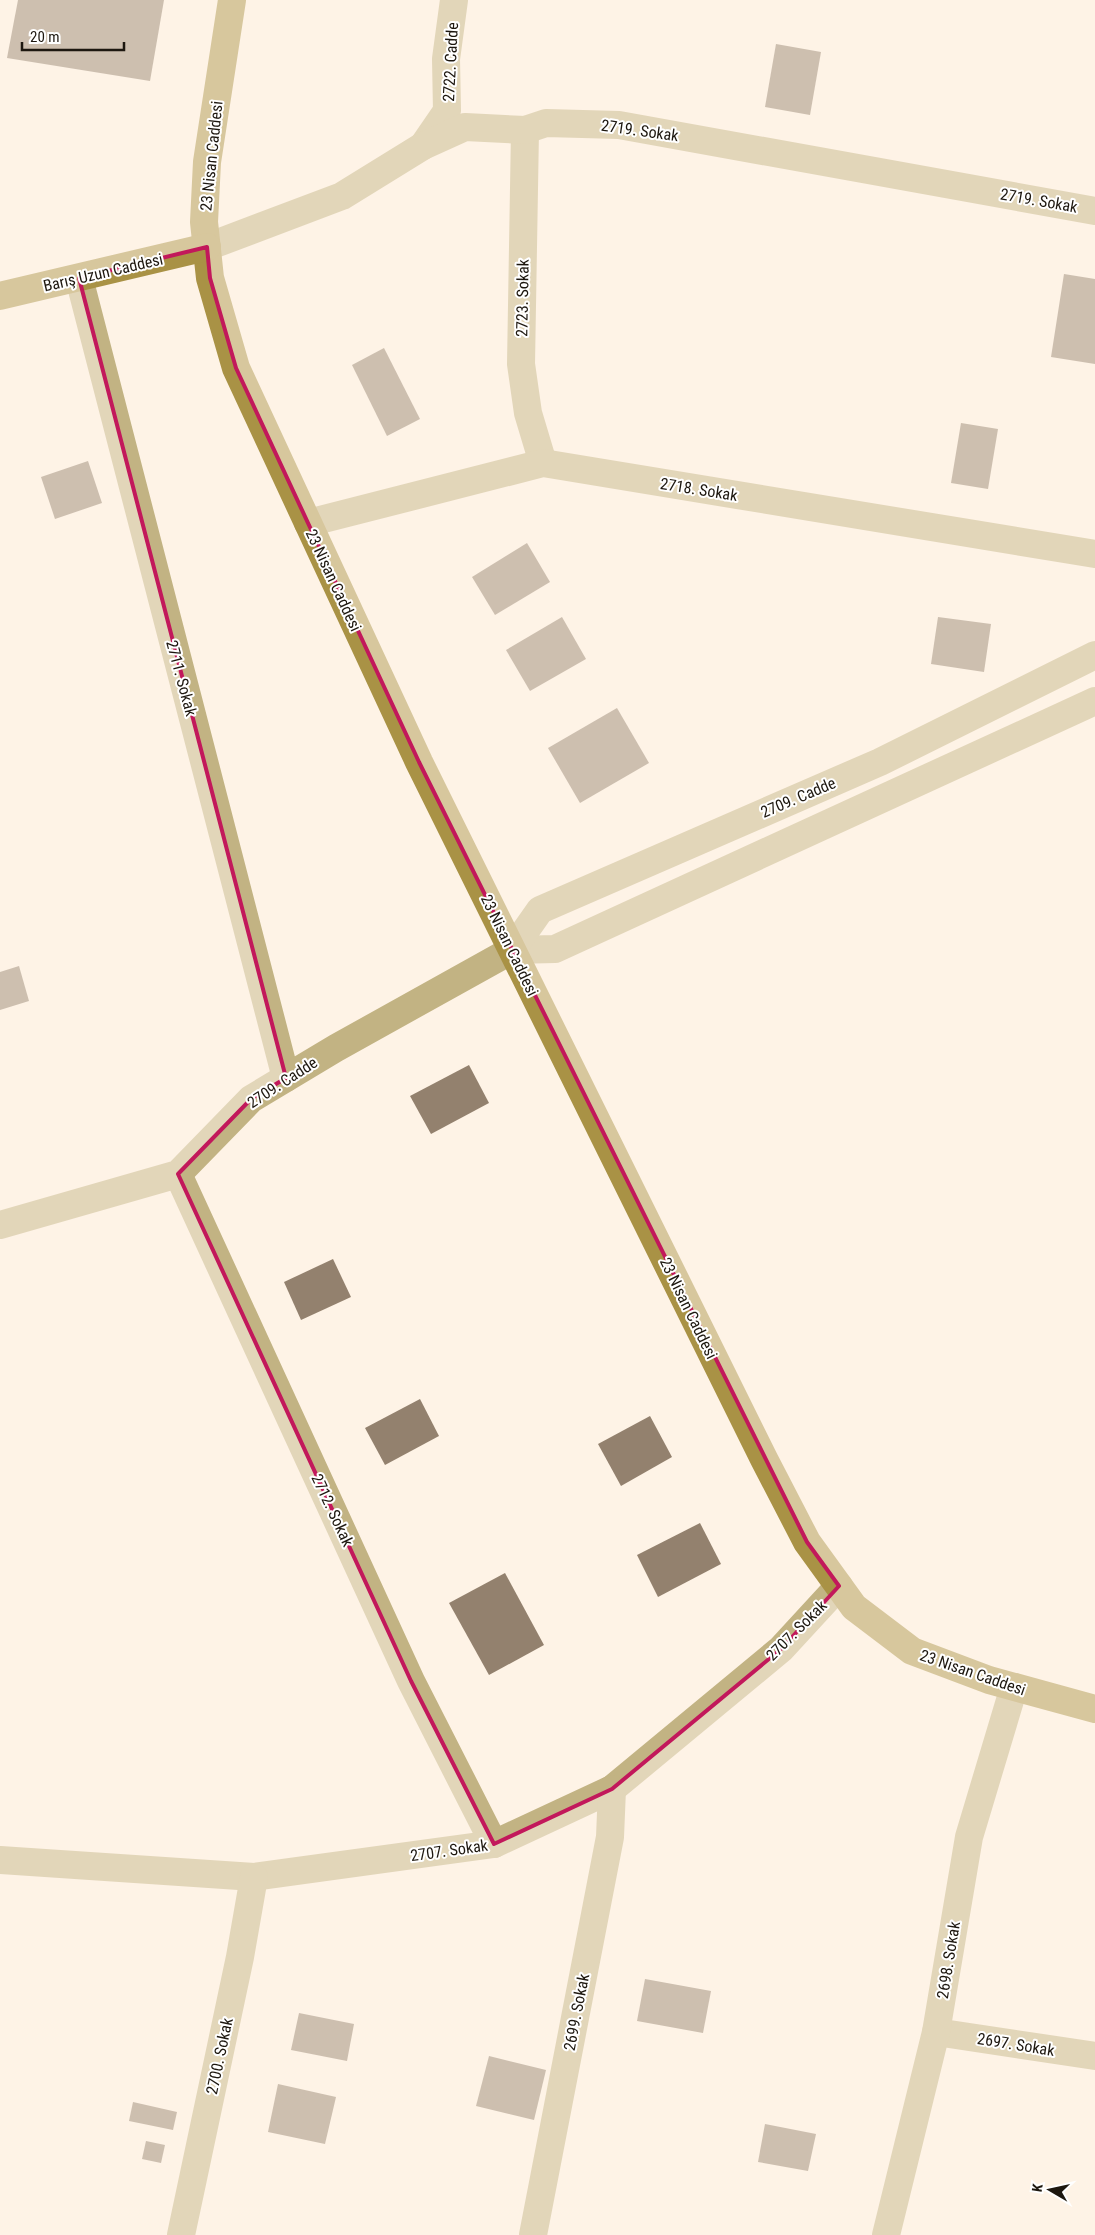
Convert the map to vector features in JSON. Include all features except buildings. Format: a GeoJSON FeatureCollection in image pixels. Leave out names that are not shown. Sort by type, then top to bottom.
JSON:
{"type":"FeatureCollection","features":[{"type":"Feature","properties":{"kind":"main road","name":"23 Nisan Caddesi"},"geometry":{"type":"LineString","coordinates":[[232,0],[207,162],[204,222],[210,278],[236,368],[419,762],[764,1459],[807,1542],[854,1607],[912,1651],[1014,1687],[1095,1709]]}},
{"type":"Feature","properties":{"kind":"main road","name":"Barış Uzun Caddesi"},"geometry":{"type":"LineString","coordinates":[[0,296],[207,247]]}},
{"type":"Feature","properties":{"kind":"street","name":"2722. Cadde"},"geometry":{"type":"LineString","coordinates":[[423,146],[447,110],[446,59],[454,0]]}},
{"type":"Feature","properties":{"kind":"street","name":"2719. Sokak"},"geometry":{"type":"LineString","coordinates":[[207,247],[342,196],[423,146],[466,127],[525,130],[546,123],[620,125],[1095,211]]}},
{"type":"Feature","properties":{"kind":"street","name":"2723. Sokak"},"geometry":{"type":"LineString","coordinates":[[525,130],[521,364],[528,413],[543,464]]}},
{"type":"Feature","properties":{"kind":"street","name":"2711. Sokak"},"geometry":{"type":"LineString","coordinates":[[79,278],[286,1078]]}},
{"type":"Feature","properties":{"kind":"street","name":"2718. Sokak"},"geometry":{"type":"LineString","coordinates":[[308,523],[543,464],[1095,554]]}},
{"type":"Feature","properties":{"kind":"street","name":"2709. Cadde"},"geometry":{"type":"LineString","coordinates":[[178,1174],[251,1099],[512,950],[540,910],[880,762],[1095,655]]}},
{"type":"Feature","properties":{"kind":"street","name":"2709. Cadde"},"geometry":{"type":"LineString","coordinates":[[512,950],[555,949],[1095,701]]}},
{"type":"Feature","properties":{"kind":"street"},"geometry":{"type":"LineString","coordinates":[[0,1224],[178,1174]]}},
{"type":"Feature","properties":{"kind":"street","name":"2712. Sokak"},"geometry":{"type":"LineString","coordinates":[[178,1174],[411,1681],[494,1844]]}},
{"type":"Feature","properties":{"kind":"street","name":"2707. Sokak"},"geometry":{"type":"LineString","coordinates":[[0,1860],[254,1877],[494,1844],[612,1789],[780,1649],[839,1586]]}},
{"type":"Feature","properties":{"kind":"street","name":"2698. Sokak"},"geometry":{"type":"LineString","coordinates":[[886,2235],[936,2032],[969,1837],[1014,1687]]}},
{"type":"Feature","properties":{"kind":"street","name":"2699. Sokak"},"geometry":{"type":"LineString","coordinates":[[532,2235],[610,1837],[612,1789]]}},
{"type":"Feature","properties":{"kind":"street","name":"2700. Sokak"},"geometry":{"type":"LineString","coordinates":[[181,2235],[240,1957],[254,1877]]}},
{"type":"Feature","properties":{"kind":"street","name":"2697. Sokak"},"geometry":{"type":"LineString","coordinates":[[936,2032],[1095,2056]]}},
{"type":"Feature","properties":{"kind":"highlighted area"},"geometry":{"type":"Polygon","coordinates":[[[207,247],[210,278],[236,368],[419,762],[807,1542],[839,1586],[781,1649],[612,1789],[494,1844],[411,1681],[178,1174],[251,1099],[286,1078],[79,278],[207,247]]]}}]}
